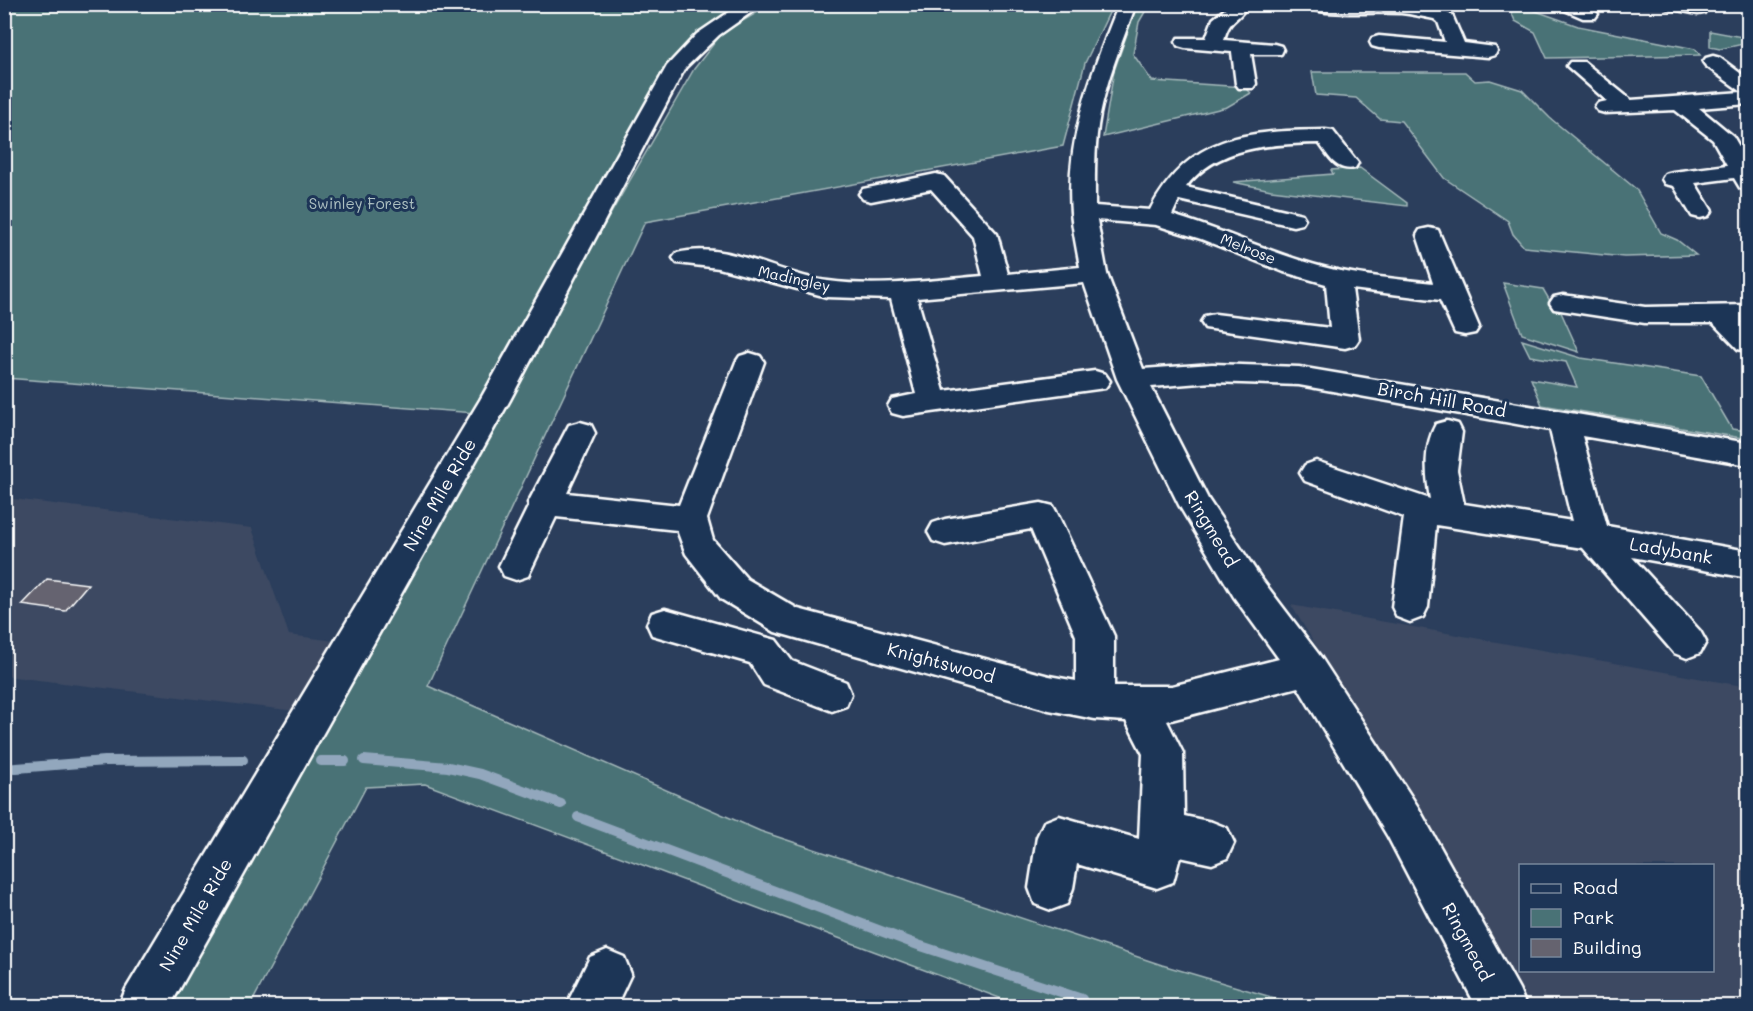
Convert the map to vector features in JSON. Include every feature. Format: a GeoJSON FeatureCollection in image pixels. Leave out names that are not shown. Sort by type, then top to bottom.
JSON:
{"type":"FeatureCollection","features":[{"type":"Feature","properties":{"kind":"street","name":"Nine Mile Ride"},"geometry":{"type":"LineString","coordinates":[[143,1006],[495,400],[677,66],[700,40],[715,28],[755,4]]}},
{"type":"Feature","properties":{"kind":"street","name":"Ringmead"},"geometry":{"type":"LineString","coordinates":[[1128,4],[1100,76],[1091,107],[1084,164],[1083,212],[1094,274],[1132,379],[1195,505],[1247,587],[1307,668],[1403,822],[1502,1006]]}},
{"type":"Feature","properties":{"kind":"street"},"geometry":{"type":"LineString","coordinates":[[1214,44],[1218,23],[1238,8],[1239,4]]}},
{"type":"Feature","properties":{"kind":"street"},"geometry":{"type":"LineString","coordinates":[[1311,4],[1339,8],[1401,8],[1428,11],[1446,19],[1454,43]]}},
{"type":"Feature","properties":{"kind":"street"},"geometry":{"type":"LineString","coordinates":[[1566,4],[1589,14]]}},
{"type":"Feature","properties":{"kind":"street"},"geometry":{"type":"LineString","coordinates":[[1673,4],[1698,10]]}},
{"type":"Feature","properties":{"kind":"street"},"geometry":{"type":"LineString","coordinates":[[1407,33],[1488,51]]}},
{"type":"Feature","properties":{"kind":"street"},"geometry":{"type":"LineString","coordinates":[[1185,42],[1274,50]]}},
{"type":"Feature","properties":{"kind":"street"},"geometry":{"type":"LineString","coordinates":[[1379,42],[1454,43]]}},
{"type":"Feature","properties":{"kind":"street"},"geometry":{"type":"LineString","coordinates":[[1241,47],[1246,84]]}},
{"type":"Feature","properties":{"kind":"street"},"geometry":{"type":"LineString","coordinates":[[1749,67],[1716,64],[1749,88]]}},
{"type":"Feature","properties":{"kind":"street"},"geometry":{"type":"LineString","coordinates":[[1577,66],[1626,106]]}},
{"type":"Feature","properties":{"kind":"street"},"geometry":{"type":"LineString","coordinates":[[1605,107],[1749,98]]}},
{"type":"Feature","properties":{"kind":"street"},"geometry":{"type":"LineString","coordinates":[[1680,104],[1722,136],[1746,174],[1677,179],[1701,211]]}},
{"type":"Feature","properties":{"kind":"street"},"geometry":{"type":"LineString","coordinates":[[1158,218],[1172,190],[1188,171],[1210,155],[1229,147],[1324,130],[1347,163]]}},
{"type":"Feature","properties":{"kind":"street"},"geometry":{"type":"LineString","coordinates":[[871,194],[936,181],[985,234],[998,283]]}},
{"type":"Feature","properties":{"kind":"street","name":"Melrose"},"geometry":{"type":"LineString","coordinates":[[1172,190],[1293,219]]}},
{"type":"Feature","properties":{"kind":"street","name":"Melrose"},"geometry":{"type":"LineString","coordinates":[[1083,212],[1158,218],[1210,234],[1293,267],[1338,279],[1450,293]]}},
{"type":"Feature","properties":{"kind":"street"},"geometry":{"type":"LineString","coordinates":[[1429,235],[1465,327]]}},
{"type":"Feature","properties":{"kind":"street","name":"Madingley"},"geometry":{"type":"LineString","coordinates":[[686,258],[774,263],[827,289],[902,291],[1094,274]]}},
{"type":"Feature","properties":{"kind":"street"},"geometry":{"type":"LineString","coordinates":[[1215,322],[1358,341],[1338,279]]}},
{"type":"Feature","properties":{"kind":"street"},"geometry":{"type":"LineString","coordinates":[[902,291],[933,403]]}},
{"type":"Feature","properties":{"kind":"street"},"geometry":{"type":"LineString","coordinates":[[1563,303],[1645,315],[1749,313]]}},
{"type":"Feature","properties":{"kind":"street"},"geometry":{"type":"LineString","coordinates":[[1720,315],[1749,343]]}},
{"type":"Feature","properties":{"kind":"street"},"geometry":{"type":"LineString","coordinates":[[544,503],[690,519],[750,362]]}},
{"type":"Feature","properties":{"kind":"street","name":"Birch Hill Road"},"geometry":{"type":"LineString","coordinates":[[1132,379],[1212,374],[1299,376],[1749,454]]}},
{"type":"Feature","properties":{"kind":"street"},"geometry":{"type":"LineString","coordinates":[[903,406],[1095,381]]}},
{"type":"Feature","properties":{"kind":"street","name":"Ladybank"},"geometry":{"type":"LineString","coordinates":[[1563,422],[1593,537],[1687,642]]}},
{"type":"Feature","properties":{"kind":"street"},"geometry":{"type":"LineString","coordinates":[[1410,607],[1435,513],[1447,432]]}},
{"type":"Feature","properties":{"kind":"street"},"geometry":{"type":"LineString","coordinates":[[516,566],[544,503],[580,433]]}},
{"type":"Feature","properties":{"kind":"street","name":"Ladybank"},"geometry":{"type":"LineString","coordinates":[[1316,473],[1435,513],[1749,564]]}},
{"type":"Feature","properties":{"kind":"street"},"geometry":{"type":"LineString","coordinates":[[945,532],[1041,515],[1095,636],[1095,702]]}},
{"type":"Feature","properties":{"kind":"street","name":"Knightswood"},"geometry":{"type":"LineString","coordinates":[[690,519],[698,545],[734,589],[788,621],[1049,693],[1095,702],[1138,705],[1172,703],[1307,668]]}},
{"type":"Feature","properties":{"kind":"street"},"geometry":{"type":"LineString","coordinates":[[763,651],[788,621]]}},
{"type":"Feature","properties":{"kind":"street"},"geometry":{"type":"LineString","coordinates":[[665,624],[763,651],[778,673],[832,694]]}},
{"type":"Feature","properties":{"kind":"street"},"geometry":{"type":"LineString","coordinates":[[1051,888],[1059,837],[1157,866],[1162,832],[1163,753],[1138,705]]}},
{"type":"Feature","properties":{"kind":"street"},"geometry":{"type":"LineString","coordinates":[[1162,832],[1212,843]]}},
{"type":"Feature","properties":{"kind":"shaded area"},"geometry":{"type":"Polygon","coordinates":[[[5,498],[252,528],[289,635],[335,641],[295,711],[5,676],[5,498]]]}},
{"type":"Feature","properties":{"kind":"shaded area"},"geometry":{"type":"Polygon","coordinates":[[[1291,605],[1748,687],[1748,1006],[1527,1006],[1459,877],[1291,605]]]}},
{"type":"Feature","properties":{"kind":"green space"},"geometry":{"type":"Polygon","coordinates":[[[1059,4],[1110,11],[1085,63],[1063,146],[645,222],[428,686],[760,831],[1162,965],[1302,1006],[1021,1006],[425,784],[366,787],[250,1006],[155,1006],[694,69],[722,33],[770,5],[1059,4]]]}},
{"type":"Feature","properties":{"kind":"green space","name":"Swinley Forest"},"geometry":{"type":"Polygon","coordinates":[[[4,5],[746,5],[703,29],[678,54],[476,413],[5,378],[4,5]]]}},
{"type":"Feature","properties":{"kind":"green space"},"geometry":{"type":"Polygon","coordinates":[[[1137,5],[1149,5],[1139,22],[1133,54],[1152,81],[1245,87],[1251,93],[1227,107],[1103,137],[1114,71],[1137,5]]]}},
{"type":"Feature","properties":{"kind":"green space"},"geometry":{"type":"Polygon","coordinates":[[[1505,5],[1519,5],[1578,26],[1695,49],[1700,55],[1547,58],[1535,32],[1515,21],[1510,9],[1505,5]]]}},
{"type":"Feature","properties":{"kind":"green space"},"geometry":{"type":"Polygon","coordinates":[[[1710,31],[1748,38],[1748,43],[1720,49],[1710,47],[1710,31]]]}},
{"type":"Feature","properties":{"kind":"green space"},"geometry":{"type":"Polygon","coordinates":[[[1312,72],[1465,72],[1475,81],[1490,80],[1522,90],[1550,118],[1636,189],[1661,233],[1677,240],[1696,255],[1624,257],[1524,247],[1513,234],[1508,221],[1444,178],[1401,121],[1380,119],[1356,98],[1316,95],[1312,72]]]}},
{"type":"Feature","properties":{"kind":"green space"},"geometry":{"type":"Polygon","coordinates":[[[1360,168],[1407,203],[1407,206],[1271,190],[1233,182],[1333,174],[1331,170],[1360,168]]]}},
{"type":"Feature","properties":{"kind":"green space"},"geometry":{"type":"Polygon","coordinates":[[[1503,283],[1543,289],[1554,308],[1560,310],[1579,352],[1522,334],[1503,283]]]}},
{"type":"Feature","properties":{"kind":"green space"},"geometry":{"type":"Polygon","coordinates":[[[1522,340],[1581,358],[1701,376],[1732,429],[1748,431],[1748,439],[1542,405],[1531,379],[1577,387],[1566,362],[1530,356],[1522,340]]]}},
{"type":"Feature","properties":{"kind":"building"},"geometry":{"type":"Polygon","coordinates":[[[47,579],[88,584],[65,611],[22,605],[47,579]]]}},
{"type":"Feature","properties":{"kind":"waterway"},"geometry":{"type":"LineString","coordinates":[[4,769],[105,761],[243,760]]}},
{"type":"Feature","properties":{"kind":"waterway"},"geometry":{"type":"LineString","coordinates":[[364,760],[448,767],[480,774],[561,804]]}},
{"type":"Feature","properties":{"kind":"waterway"},"geometry":{"type":"LineString","coordinates":[[321,761],[345,761]]}},
{"type":"Feature","properties":{"kind":"waterway"},"geometry":{"type":"LineString","coordinates":[[578,817],[918,945],[1082,999]]}}]}
